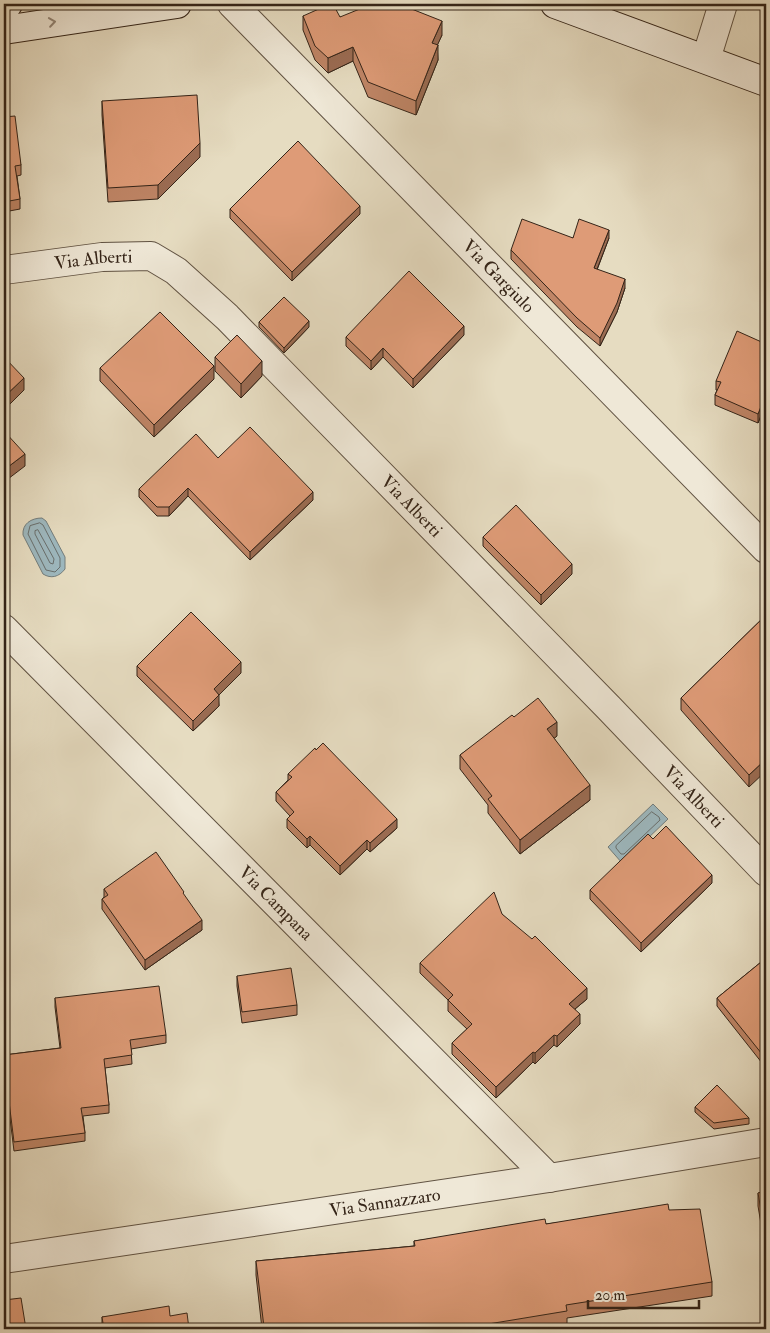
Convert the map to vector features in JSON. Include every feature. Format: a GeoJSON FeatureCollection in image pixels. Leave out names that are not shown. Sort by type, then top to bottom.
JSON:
{"type":"FeatureCollection","features":[{"type":"Feature","properties":{"kind":"street"},"geometry":{"type":"LineString","coordinates":[[4,9],[8,4]]}},
{"type":"Feature","properties":{"kind":"street"},"geometry":{"type":"LineString","coordinates":[[4,30],[177,4]]}},
{"type":"Feature","properties":{"kind":"street","name":"Via Gargiulo"},"geometry":{"type":"LineString","coordinates":[[232,4],[766,549]]}},
{"type":"Feature","properties":{"kind":"street"},"geometry":{"type":"LineString","coordinates":[[555,4],[766,82]]}},
{"type":"Feature","properties":{"kind":"street"},"geometry":{"type":"LineString","coordinates":[[706,59],[723,4]]}},
{"type":"Feature","properties":{"kind":"street","name":"Via Alberti"},"geometry":{"type":"LineString","coordinates":[[4,270],[102,257],[152,256],[176,271],[241,331],[609,708],[766,872]]}},
{"type":"Feature","properties":{"kind":"street","name":"Via Campana"},"geometry":{"type":"LineString","coordinates":[[4,629],[549,1178]]}},
{"type":"Feature","properties":{"kind":"street","name":"Via Sannazzaro"},"geometry":{"type":"LineString","coordinates":[[4,1259],[549,1178],[766,1142]]}},
{"type":"Feature","properties":{"kind":"water"},"geometry":{"type":"Polygon","coordinates":[[[42,518],[46,521],[65,557],[65,569],[55,576],[43,574],[23,535],[24,528],[28,522],[42,518]]]}},
{"type":"Feature","properties":{"kind":"water"},"geometry":{"type":"Polygon","coordinates":[[[653,804],[668,819],[622,863],[608,847],[653,804]]]}},
{"type":"Feature","properties":{"kind":"building"},"geometry":{"type":"Polygon","coordinates":[[[333,4],[340,17],[372,4],[399,4],[442,21],[432,43],[438,45],[416,101],[368,82],[353,47],[328,58],[315,46],[303,16],[333,4]]]}},
{"type":"Feature","properties":{"kind":"building"},"geometry":{"type":"Polygon","coordinates":[[[197,95],[200,143],[158,185],[108,188],[102,101],[197,95]]]}},
{"type":"Feature","properties":{"kind":"building"},"geometry":{"type":"Polygon","coordinates":[[[15,116],[21,165],[15,166],[20,199],[4,202],[4,117],[15,116]]]}},
{"type":"Feature","properties":{"kind":"building"},"geometry":{"type":"Polygon","coordinates":[[[298,141],[360,206],[292,272],[230,209],[298,141]]]}},
{"type":"Feature","properties":{"kind":"building"},"geometry":{"type":"Polygon","coordinates":[[[522,219],[573,238],[579,219],[609,230],[594,268],[625,279],[617,303],[600,338],[577,318],[511,250],[522,219]]]}},
{"type":"Feature","properties":{"kind":"building"},"geometry":{"type":"Polygon","coordinates":[[[409,271],[464,326],[413,379],[383,348],[371,361],[346,337],[409,271]]]}},
{"type":"Feature","properties":{"kind":"building"},"geometry":{"type":"Polygon","coordinates":[[[284,297],[309,321],[284,348],[259,322],[284,297]]]}},
{"type":"Feature","properties":{"kind":"building"},"geometry":{"type":"Polygon","coordinates":[[[160,312],[214,366],[154,425],[100,368],[160,312]]]}},
{"type":"Feature","properties":{"kind":"building"},"geometry":{"type":"Polygon","coordinates":[[[737,331],[766,344],[766,394],[758,414],[715,395],[721,382],[716,381],[737,331]]]}},
{"type":"Feature","properties":{"kind":"building"},"geometry":{"type":"Polygon","coordinates":[[[237,335],[262,361],[241,384],[215,357],[237,335]]]}},
{"type":"Feature","properties":{"kind":"building"},"geometry":{"type":"Polygon","coordinates":[[[4,357],[24,378],[4,397],[4,357]]]}},
{"type":"Feature","properties":{"kind":"building"},"geometry":{"type":"Polygon","coordinates":[[[250,427],[313,492],[250,552],[188,488],[169,507],[157,507],[139,489],[196,434],[218,458],[250,427]]]}},
{"type":"Feature","properties":{"kind":"building"},"geometry":{"type":"Polygon","coordinates":[[[4,431],[25,454],[4,470],[4,431]]]}},
{"type":"Feature","properties":{"kind":"building"},"geometry":{"type":"Polygon","coordinates":[[[516,505],[572,564],[541,595],[483,537],[516,505]]]}},
{"type":"Feature","properties":{"kind":"building"},"geometry":{"type":"Polygon","coordinates":[[[191,612],[241,662],[214,689],[219,695],[193,721],[137,666],[191,612]]]}},
{"type":"Feature","properties":{"kind":"building"},"geometry":{"type":"Polygon","coordinates":[[[766,615],[766,759],[749,775],[681,698],[766,615]]]}},
{"type":"Feature","properties":{"kind":"building"},"geometry":{"type":"Polygon","coordinates":[[[538,698],[557,722],[547,729],[590,785],[520,840],[488,799],[492,796],[460,755],[512,715],[514,717],[538,698]]]}},
{"type":"Feature","properties":{"kind":"building"},"geometry":{"type":"Polygon","coordinates":[[[323,743],[397,819],[370,843],[367,840],[340,866],[310,836],[307,839],[287,819],[294,812],[276,792],[292,777],[288,774],[315,748],[316,750],[323,743]]]}},
{"type":"Feature","properties":{"kind":"building"},"geometry":{"type":"Polygon","coordinates":[[[666,826],[712,875],[641,943],[590,890],[648,834],[653,839],[666,826]]]}},
{"type":"Feature","properties":{"kind":"building"},"geometry":{"type":"Polygon","coordinates":[[[156,852],[202,920],[145,960],[102,899],[108,895],[104,889],[156,852]]]}},
{"type":"Feature","properties":{"kind":"building"},"geometry":{"type":"Polygon","coordinates":[[[494,892],[502,914],[532,939],[535,936],[587,988],[569,1004],[580,1014],[557,1036],[554,1035],[535,1053],[533,1052],[496,1087],[452,1043],[472,1024],[448,1000],[453,995],[420,963],[494,892]]]}},
{"type":"Feature","properties":{"kind":"building"},"geometry":{"type":"Polygon","coordinates":[[[766,958],[766,1059],[717,998],[766,958]]]}},
{"type":"Feature","properties":{"kind":"building"},"geometry":{"type":"Polygon","coordinates":[[[291,968],[297,1005],[242,1012],[237,976],[291,968]]]}},
{"type":"Feature","properties":{"kind":"building"},"geometry":{"type":"Polygon","coordinates":[[[159,986],[166,1035],[130,1040],[132,1055],[104,1059],[109,1105],[81,1108],[85,1133],[14,1142],[4,1055],[61,1048],[55,998],[159,986]]]}},
{"type":"Feature","properties":{"kind":"building"},"geometry":{"type":"Polygon","coordinates":[[[717,1085],[749,1118],[714,1123],[695,1107],[717,1085]]]}},
{"type":"Feature","properties":{"kind":"building"},"geometry":{"type":"Polygon","coordinates":[[[766,1191],[766,1240],[758,1193],[766,1191]]]}},
{"type":"Feature","properties":{"kind":"building"},"geometry":{"type":"Polygon","coordinates":[[[668,1204],[669,1210],[700,1209],[712,1282],[566,1305],[567,1311],[458,1329],[284,1329],[284,1325],[264,1327],[256,1261],[415,1246],[414,1241],[545,1219],[546,1224],[668,1204]]]}},
{"type":"Feature","properties":{"kind":"building"},"geometry":{"type":"Polygon","coordinates":[[[21,1298],[26,1329],[4,1329],[4,1300],[21,1298]]]}},
{"type":"Feature","properties":{"kind":"building"},"geometry":{"type":"Polygon","coordinates":[[[169,1306],[170,1316],[187,1313],[189,1329],[104,1329],[102,1317],[169,1306]]]}}]}
